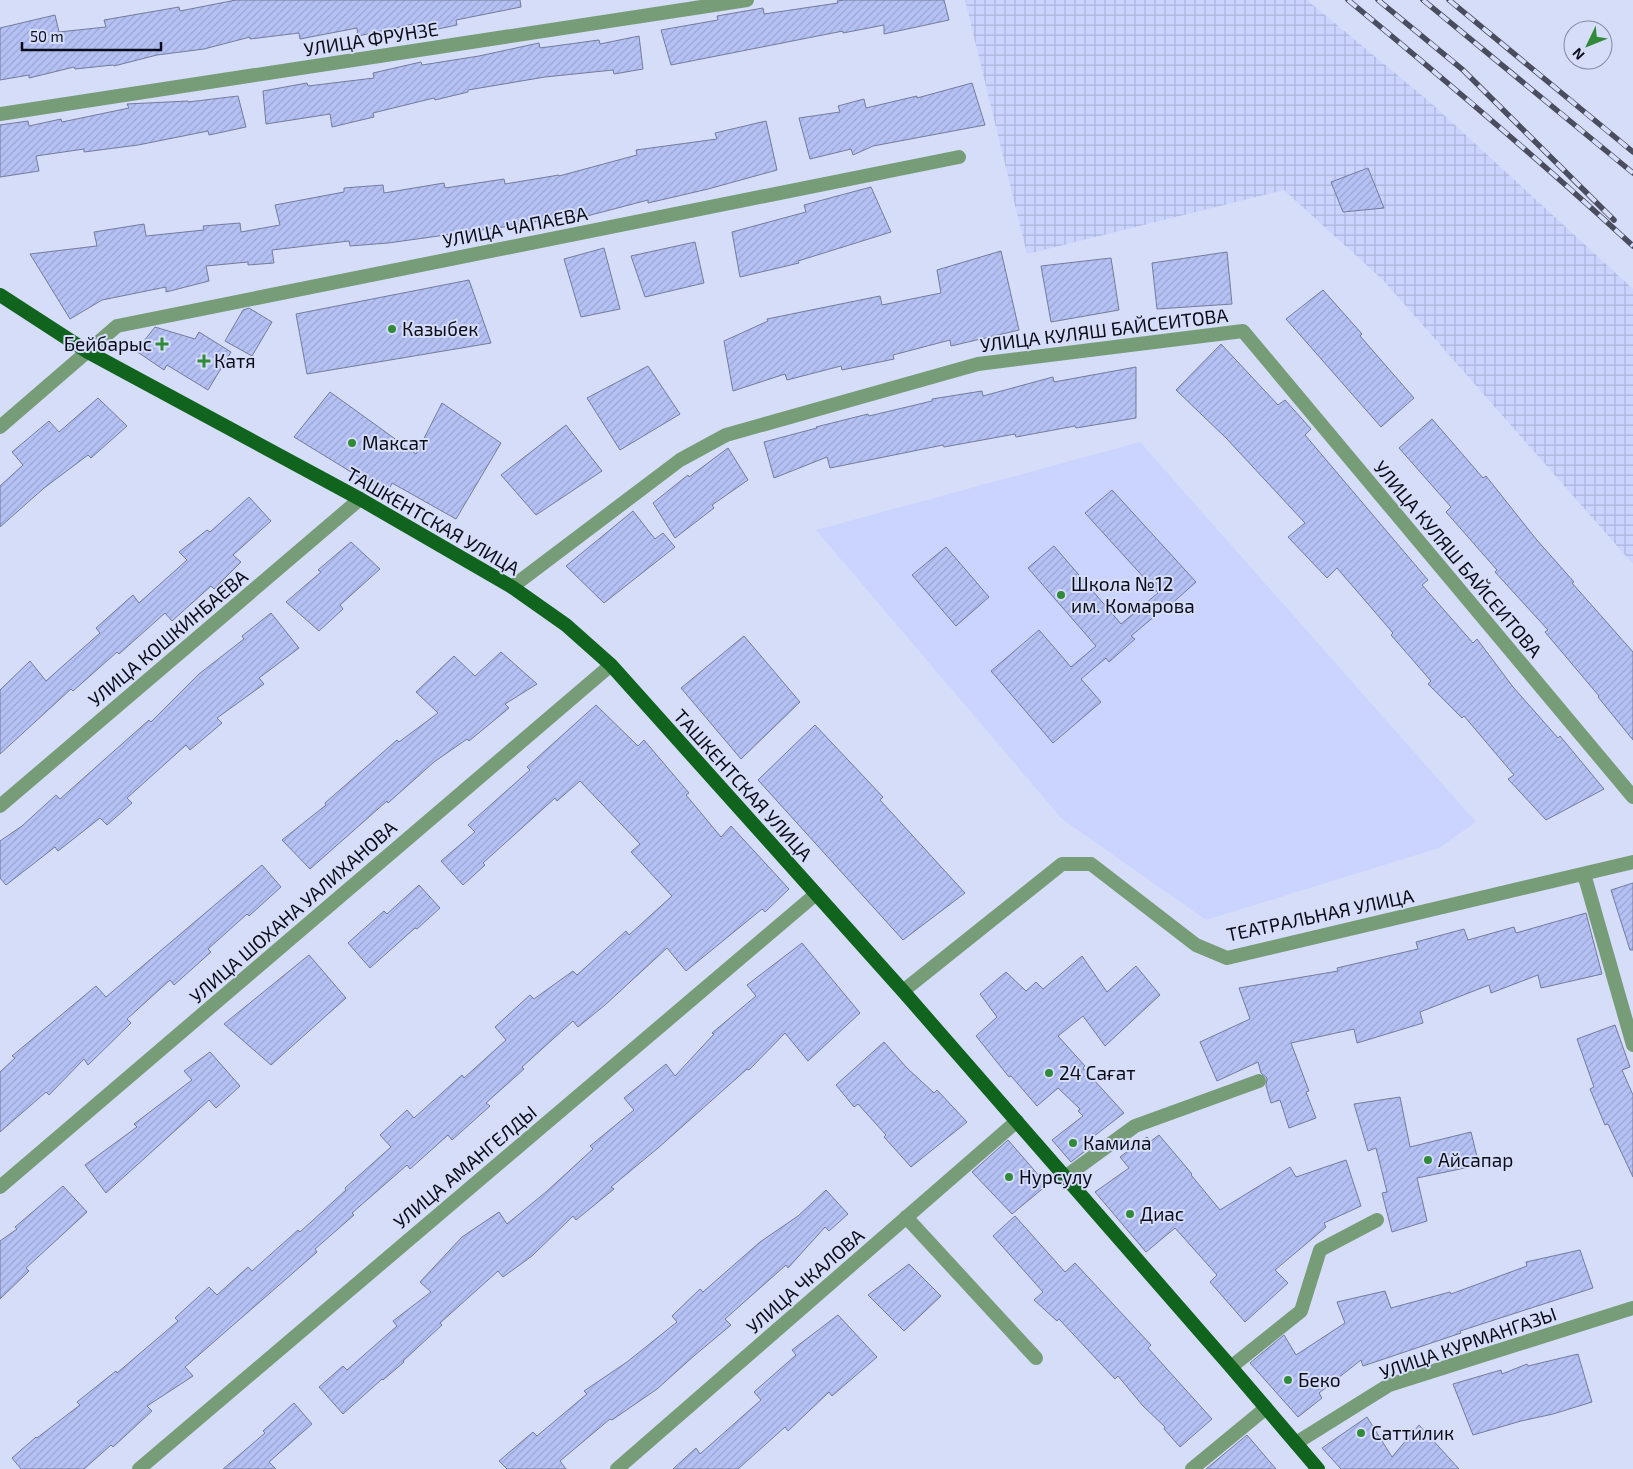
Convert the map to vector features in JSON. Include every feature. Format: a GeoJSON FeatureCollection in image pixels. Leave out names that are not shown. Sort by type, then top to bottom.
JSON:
{"type":"FeatureCollection","features":[{"type":"Feature","properties":{"kind":"main road","name":"ТАШКЕНТСКАЯ УЛИЦА"},"geometry":{"type":"LineString","coordinates":[[0,295],[88,352],[360,499],[512,587],[566,625],[611,665],[903,990],[1318,1469]]}},
{"type":"Feature","properties":{"kind":"street","name":"УЛИЦА ФРУНЗЕ"},"geometry":{"type":"LineString","coordinates":[[0,114],[747,0]]}},
{"type":"Feature","properties":{"kind":"street","name":"УЛИЦА ЧАПАЕВА"},"geometry":{"type":"LineString","coordinates":[[0,427],[117,326],[959,157]]}},
{"type":"Feature","properties":{"kind":"street","name":"УЛИЦА КУЛЯШ БАЙСЕИТОВА"},"geometry":{"type":"LineString","coordinates":[[512,587],[680,460],[726,435],[978,364],[1243,331],[1633,797]]}},
{"type":"Feature","properties":{"kind":"street","name":"УЛИЦА КОШКИНБАЕВА"},"geometry":{"type":"LineString","coordinates":[[0,806],[360,499]]}},
{"type":"Feature","properties":{"kind":"street","name":"УЛИЦА ШОХАНА УАЛИХАНОВА"},"geometry":{"type":"LineString","coordinates":[[0,1187],[611,665]]}},
{"type":"Feature","properties":{"kind":"street","name":"ТЕАТРАЛЬНАЯ УЛИЦА"},"geometry":{"type":"LineString","coordinates":[[903,990],[1062,864],[1091,864],[1196,945],[1227,958],[1633,862]]}},
{"type":"Feature","properties":{"kind":"street"},"geometry":{"type":"LineString","coordinates":[[1584,874],[1633,1045]]}},
{"type":"Feature","properties":{"kind":"street","name":"УЛИЦА АМАНГЕЛДЫ"},"geometry":{"type":"LineString","coordinates":[[139,1469],[816,894]]}},
{"type":"Feature","properties":{"kind":"street"},"geometry":{"type":"LineString","coordinates":[[1065,1178],[1136,1126],[1259,1082]]}},
{"type":"Feature","properties":{"kind":"street","name":"УЛИЦА ЧКАЛОВА"},"geometry":{"type":"LineString","coordinates":[[617,1469],[1017,1121]]}},
{"type":"Feature","properties":{"kind":"street"},"geometry":{"type":"LineString","coordinates":[[906,1217],[1036,1358]]}},
{"type":"Feature","properties":{"kind":"street"},"geometry":{"type":"LineString","coordinates":[[1231,1367],[1301,1311],[1320,1250],[1377,1220]]}},
{"type":"Feature","properties":{"kind":"street","name":"УЛИЦА КУРМАНГАЗЫ"},"geometry":{"type":"LineString","coordinates":[[1296,1443],[1389,1385],[1633,1308]]}},
{"type":"Feature","properties":{"kind":"street"},"geometry":{"type":"LineString","coordinates":[[1192,1469],[1266,1408]]}},
{"type":"Feature","properties":{"kind":"shaded area"},"geometry":{"type":"Polygon","coordinates":[[[965,0],[1307,0],[1431,103],[1633,289],[1633,564],[1384,281],[1284,190],[1027,254],[965,0]]]}},
{"type":"Feature","properties":{"kind":"shaded area"},"geometry":{"type":"Polygon","coordinates":[[[1140,442],[1476,822],[1439,848],[1206,920],[1062,819],[816,530],[1140,442]]]}},
{"type":"Feature","properties":{"kind":"building"},"geometry":{"type":"Polygon","coordinates":[[[236,0],[520,0],[521,7],[456,20],[457,25],[414,34],[413,24],[358,36],[357,28],[300,39],[299,33],[250,39],[250,37],[204,49],[157,55],[114,66],[75,69],[74,67],[29,78],[29,75],[0,80],[0,28],[55,15],[59,32],[106,27],[104,20],[179,7],[180,11],[236,0]]]}},
{"type":"Feature","properties":{"kind":"building"},"geometry":{"type":"Polygon","coordinates":[[[944,0],[949,20],[884,34],[884,25],[843,33],[843,31],[671,65],[661,30],[718,20],[717,16],[763,8],[764,14],[838,3],[837,1],[944,0]]]}},
{"type":"Feature","properties":{"kind":"building"},"geometry":{"type":"Polygon","coordinates":[[[639,36],[643,69],[614,74],[613,70],[545,77],[468,90],[468,92],[435,100],[434,98],[373,113],[374,117],[332,127],[330,114],[266,124],[263,91],[307,83],[308,86],[374,78],[373,73],[421,62],[422,65],[479,56],[539,43],[540,48],[599,40],[600,44],[639,36]]]}},
{"type":"Feature","properties":{"kind":"building"},"geometry":{"type":"Polygon","coordinates":[[[972,83],[985,125],[873,146],[853,155],[851,149],[810,159],[799,118],[840,112],[838,106],[864,99],[866,108],[917,96],[917,98],[972,83]]]}},
{"type":"Feature","properties":{"kind":"building"},"geometry":{"type":"Polygon","coordinates":[[[238,96],[246,127],[209,135],[208,131],[138,145],[84,152],[84,149],[36,156],[39,171],[0,177],[0,125],[28,121],[29,126],[61,119],[62,122],[129,108],[127,104],[188,102],[238,96]]]}},
{"type":"Feature","properties":{"kind":"building"},"geometry":{"type":"Polygon","coordinates":[[[766,121],[777,170],[708,189],[648,203],[648,200],[587,216],[586,211],[525,224],[388,243],[350,246],[349,241],[272,250],[274,263],[248,265],[248,262],[206,266],[209,281],[166,292],[166,287],[102,300],[70,319],[30,254],[97,246],[94,232],[144,224],[146,236],[204,230],[203,226],[240,223],[241,232],[280,225],[275,205],[344,192],[344,188],[383,185],[384,193],[444,183],[445,188],[504,179],[505,184],[559,176],[637,155],[636,150],[717,139],[715,133],[766,121]]]}},
{"type":"Feature","properties":{"kind":"building"},"geometry":{"type":"Polygon","coordinates":[[[1368,168],[1384,208],[1343,212],[1331,182],[1368,168]]]}},
{"type":"Feature","properties":{"kind":"building"},"geometry":{"type":"Polygon","coordinates":[[[871,187],[891,232],[798,261],[799,263],[740,277],[732,232],[806,212],[804,205],[871,187]]]}},
{"type":"Feature","properties":{"kind":"building"},"geometry":{"type":"Polygon","coordinates":[[[695,242],[704,283],[645,297],[631,256],[695,242]]]}},
{"type":"Feature","properties":{"kind":"building"},"geometry":{"type":"Polygon","coordinates":[[[604,248],[620,309],[581,317],[564,259],[604,248]]]}},
{"type":"Feature","properties":{"kind":"building"},"geometry":{"type":"Polygon","coordinates":[[[1001,251],[1019,330],[951,346],[950,340],[893,355],[894,359],[842,370],[841,366],[787,380],[785,374],[733,391],[724,341],[768,321],[767,319],[880,296],[882,305],[941,293],[937,270],[1001,251]]]}},
{"type":"Feature","properties":{"kind":"building"},"geometry":{"type":"Polygon","coordinates":[[[1227,252],[1232,304],[1157,309],[1152,263],[1227,252]]]}},
{"type":"Feature","properties":{"kind":"building"},"geometry":{"type":"Polygon","coordinates":[[[1111,258],[1119,310],[1051,322],[1041,266],[1111,258]]]}},
{"type":"Feature","properties":{"kind":"building","name":"Казыбек"},"geometry":{"type":"Polygon","coordinates":[[[469,280],[491,343],[307,374],[296,314],[469,280]]]}},
{"type":"Feature","properties":{"kind":"building"},"geometry":{"type":"Polygon","coordinates":[[[1323,290],[1414,398],[1381,427],[1286,319],[1323,290]]]}},
{"type":"Feature","properties":{"kind":"building"},"geometry":{"type":"Polygon","coordinates":[[[249,308],[272,322],[252,356],[225,341],[243,310],[249,308]]]}},
{"type":"Feature","properties":{"kind":"building"},"geometry":{"type":"Polygon","coordinates":[[[155,327],[195,339],[199,332],[231,352],[208,390],[167,365],[164,370],[136,351],[155,327]]]}},
{"type":"Feature","properties":{"kind":"building"},"geometry":{"type":"Polygon","coordinates":[[[1221,344],[1278,405],[1285,400],[1311,429],[1305,435],[1428,580],[1422,585],[1473,643],[1477,639],[1513,687],[1558,738],[1560,736],[1604,789],[1546,820],[1508,779],[1514,775],[1464,716],[1462,718],[1428,684],[1431,681],[1337,568],[1327,578],[1288,537],[1305,523],[1226,438],[1176,390],[1221,344]]]}},
{"type":"Feature","properties":{"kind":"building"},"geometry":{"type":"Polygon","coordinates":[[[648,366],[680,414],[620,450],[587,398],[648,366]]]}},
{"type":"Feature","properties":{"kind":"building"},"geometry":{"type":"Polygon","coordinates":[[[1136,367],[1136,418],[1076,428],[1075,426],[1016,437],[1015,434],[944,447],[943,445],[830,468],[827,457],[774,478],[764,442],[868,414],[869,416],[932,401],[932,399],[982,391],[983,396],[1053,377],[1054,382],[1136,367]]]}},
{"type":"Feature","properties":{"kind":"building"},"geometry":{"type":"Polygon","coordinates":[[[330,392],[416,454],[442,403],[501,443],[456,519],[392,483],[387,494],[294,437],[330,392]]]}},
{"type":"Feature","properties":{"kind":"building"},"geometry":{"type":"Polygon","coordinates":[[[98,398],[127,426],[91,458],[88,455],[44,488],[0,527],[0,486],[23,465],[12,452],[49,421],[59,432],[98,398]]]}},
{"type":"Feature","properties":{"kind":"building"},"geometry":{"type":"Polygon","coordinates":[[[1432,419],[1483,478],[1486,476],[1536,539],[1574,582],[1572,583],[1633,652],[1633,740],[1545,632],[1548,630],[1495,572],[1497,570],[1446,512],[1451,507],[1399,448],[1432,419]]]}},
{"type":"Feature","properties":{"kind":"building"},"geometry":{"type":"Polygon","coordinates":[[[566,425],[602,471],[536,515],[501,475],[566,425]]]}},
{"type":"Feature","properties":{"kind":"building"},"geometry":{"type":"Polygon","coordinates":[[[728,448],[748,480],[712,505],[714,508],[675,538],[653,503],[688,475],[689,477],[728,448]]]}},
{"type":"Feature","properties":{"kind":"building"},"geometry":{"type":"Polygon","coordinates":[[[1112,490],[1196,582],[1131,636],[1135,639],[1109,662],[1106,658],[1081,679],[1101,702],[1053,743],[991,671],[1039,630],[1071,667],[1096,646],[1028,568],[1054,546],[1121,624],[1158,593],[1085,513],[1112,490]]]}},
{"type":"Feature","properties":{"kind":"building"},"geometry":{"type":"Polygon","coordinates":[[[249,497],[271,521],[233,555],[241,562],[214,589],[211,586],[172,621],[165,613],[119,654],[117,652],[73,691],[71,689],[0,754],[0,690],[30,661],[46,681],[100,633],[96,628],[133,595],[139,603],[187,560],[179,552],[207,530],[210,532],[249,497]]]}},
{"type":"Feature","properties":{"kind":"building"},"geometry":{"type":"Polygon","coordinates":[[[633,511],[655,539],[663,533],[675,547],[604,603],[566,566],[633,511]]]}},
{"type":"Feature","properties":{"kind":"building"},"geometry":{"type":"Polygon","coordinates":[[[351,542],[380,569],[340,605],[343,609],[319,631],[286,602],[321,572],[318,570],[351,542]]]}},
{"type":"Feature","properties":{"kind":"building"},"geometry":{"type":"Polygon","coordinates":[[[946,547],[989,597],[956,626],[912,575],[946,547]]]}},
{"type":"Feature","properties":{"kind":"building"},"geometry":{"type":"Polygon","coordinates":[[[271,613],[299,648],[259,678],[264,684],[217,718],[222,723],[190,750],[186,745],[127,798],[132,803],[107,825],[100,818],[58,851],[55,847],[6,885],[0,878],[0,841],[22,826],[56,795],[60,799],[149,720],[151,722],[199,674],[244,639],[242,636],[271,613]]]}},
{"type":"Feature","properties":{"kind":"building"},"geometry":{"type":"Polygon","coordinates":[[[744,636],[800,702],[741,759],[681,688],[744,636]]]}},
{"type":"Feature","properties":{"kind":"building"},"geometry":{"type":"Polygon","coordinates":[[[501,652],[537,684],[505,704],[509,708],[469,741],[467,739],[434,762],[310,869],[282,840],[326,805],[325,803],[397,740],[399,742],[438,713],[416,692],[454,656],[475,676],[501,652]]]}},
{"type":"Feature","properties":{"kind":"building"},"geometry":{"type":"Polygon","coordinates":[[[596,705],[638,746],[644,740],[689,793],[686,795],[721,837],[731,826],[789,889],[765,912],[762,909],[686,971],[667,948],[578,1027],[573,1021],[522,1067],[524,1069],[486,1103],[490,1106],[452,1140],[448,1135],[410,1169],[407,1165],[352,1213],[354,1215],[315,1249],[317,1252],[185,1367],[193,1376],[147,1406],[152,1411],[113,1447],[111,1445],[84,1469],[21,1469],[12,1458],[36,1437],[80,1405],[77,1402],[116,1371],[117,1373],[178,1321],[175,1318],[209,1287],[217,1295],[248,1267],[252,1271],[298,1230],[300,1232],[346,1190],[345,1188],[391,1147],[380,1135],[407,1110],[414,1118],[462,1075],[464,1078],[506,1040],[495,1027],[530,995],[534,999],[573,971],[577,975],[626,931],[629,935],[672,896],[631,852],[640,844],[580,781],[557,801],[555,798],[483,863],[485,865],[463,885],[441,861],[475,832],[468,825],[530,770],[527,767],[596,705]]]}},
{"type":"Feature","properties":{"kind":"building"},"geometry":{"type":"Polygon","coordinates":[[[815,725],[883,797],[880,800],[965,893],[903,940],[758,780],[815,725]]]}},
{"type":"Feature","properties":{"kind":"building"},"geometry":{"type":"Polygon","coordinates":[[[262,865],[281,887],[208,949],[211,952],[174,985],[170,980],[127,1019],[131,1023],[88,1065],[84,1059],[49,1095],[46,1092],[0,1132],[0,1072],[15,1058],[12,1056],[96,986],[106,997],[262,865]]]}},
{"type":"Feature","properties":{"kind":"building"},"geometry":{"type":"Polygon","coordinates":[[[1633,883],[1633,950],[1630,950],[1611,890],[1633,883]]]}},
{"type":"Feature","properties":{"kind":"building"},"geometry":{"type":"Polygon","coordinates":[[[419,885],[440,908],[370,968],[348,943],[384,911],[387,914],[419,885]]]}},
{"type":"Feature","properties":{"kind":"building"},"geometry":{"type":"Polygon","coordinates":[[[1586,913],[1602,974],[1541,988],[1538,975],[1491,993],[1489,985],[1420,1012],[1423,1023],[1357,1043],[1354,1029],[1291,1043],[1309,1091],[1306,1092],[1316,1118],[1289,1128],[1280,1100],[1271,1103],[1266,1086],[1267,1078],[1261,1073],[1258,1062],[1217,1081],[1200,1042],[1250,1019],[1239,988],[1338,971],[1337,968],[1418,949],[1416,942],[1464,929],[1468,940],[1514,927],[1516,933],[1586,913]]]}},
{"type":"Feature","properties":{"kind":"building"},"geometry":{"type":"Polygon","coordinates":[[[802,943],[860,1013],[808,1061],[785,1033],[749,1070],[747,1069],[611,1187],[614,1189],[576,1220],[573,1216],[532,1256],[503,1277],[498,1271],[440,1323],[442,1325],[404,1362],[343,1414],[319,1387],[343,1366],[347,1370],[397,1326],[393,1321],[431,1292],[420,1282],[462,1237],[499,1212],[507,1224],[546,1192],[593,1149],[590,1146],[634,1110],[624,1098],[666,1064],[675,1076],[714,1034],[712,1033],[756,996],[747,985],[802,943]]]}},
{"type":"Feature","properties":{"kind":"building"},"geometry":{"type":"Polygon","coordinates":[[[309,955],[346,998],[271,1065],[224,1024],[309,955]]]}},
{"type":"Feature","properties":{"kind":"building"},"geometry":{"type":"Polygon","coordinates":[[[1082,956],[1107,992],[1136,966],[1160,995],[1105,1046],[1083,1016],[1058,1036],[1085,1066],[1083,1068],[1124,1113],[1089,1140],[1093,1145],[1071,1162],[1052,1140],[1083,1116],[1078,1111],[1080,1109],[1058,1088],[1037,1106],[1011,1076],[1009,1077],[976,1036],[997,1017],[980,994],[1006,972],[1026,991],[1036,982],[1043,989],[1082,956]]]}},
{"type":"Feature","properties":{"kind":"building"},"geometry":{"type":"Polygon","coordinates":[[[1615,1025],[1630,1067],[1622,1070],[1633,1095],[1633,1177],[1608,1124],[1605,1125],[1590,1089],[1594,1087],[1577,1039],[1615,1025]]]}},
{"type":"Feature","properties":{"kind":"building"},"geometry":{"type":"Polygon","coordinates":[[[884,1042],[907,1068],[934,1093],[937,1090],[967,1122],[911,1167],[858,1104],[854,1107],[836,1085],[884,1042]]]}},
{"type":"Feature","properties":{"kind":"building"},"geometry":{"type":"Polygon","coordinates":[[[210,1052],[240,1086],[216,1108],[209,1100],[106,1193],[85,1165],[137,1127],[134,1124],[192,1080],[184,1071],[210,1052]]]}},
{"type":"Feature","properties":{"kind":"building"},"geometry":{"type":"Polygon","coordinates":[[[1400,1097],[1410,1147],[1471,1132],[1479,1165],[1417,1178],[1427,1221],[1392,1232],[1382,1193],[1387,1192],[1376,1148],[1368,1151],[1354,1104],[1400,1097]]]}},
{"type":"Feature","properties":{"kind":"building"},"geometry":{"type":"Polygon","coordinates":[[[1159,1135],[1220,1210],[1290,1167],[1296,1177],[1346,1160],[1361,1206],[1324,1223],[1326,1227],[1275,1270],[1288,1283],[1245,1322],[1210,1282],[1217,1275],[1175,1228],[1146,1252],[1095,1192],[1129,1168],[1120,1157],[1147,1137],[1151,1141],[1159,1135]]]}},
{"type":"Feature","properties":{"kind":"building","name":"Нурсулу"},"geometry":{"type":"Polygon","coordinates":[[[1008,1140],[1047,1185],[1012,1214],[972,1172],[1008,1140]]]}},
{"type":"Feature","properties":{"kind":"building"},"geometry":{"type":"Polygon","coordinates":[[[63,1186],[87,1212],[26,1268],[29,1271],[0,1299],[0,1241],[17,1229],[15,1227],[63,1186]]]}},
{"type":"Feature","properties":{"kind":"building"},"geometry":{"type":"Polygon","coordinates":[[[826,1190],[848,1214],[829,1231],[825,1227],[788,1268],[786,1265],[725,1319],[731,1325],[657,1389],[612,1420],[610,1419],[560,1461],[566,1469],[507,1469],[499,1461],[533,1432],[537,1436],[587,1394],[584,1391],[627,1362],[677,1322],[672,1316],[700,1289],[703,1292],[760,1242],[798,1216],[826,1190]]]}},
{"type":"Feature","properties":{"kind":"building"},"geometry":{"type":"Polygon","coordinates":[[[1015,1216],[1065,1272],[1075,1263],[1151,1345],[1148,1348],[1212,1419],[1180,1447],[1164,1429],[1165,1427],[1143,1406],[1118,1376],[1115,1379],[1059,1319],[1057,1321],[1034,1300],[1043,1292],[993,1236],[1015,1216]]]}},
{"type":"Feature","properties":{"kind":"building"},"geometry":{"type":"Polygon","coordinates":[[[1580,1250],[1593,1288],[1460,1331],[1461,1333],[1363,1366],[1361,1360],[1319,1393],[1322,1398],[1298,1417],[1250,1363],[1284,1335],[1296,1355],[1345,1323],[1337,1302],[1385,1291],[1391,1308],[1450,1292],[1451,1294],[1527,1266],[1526,1262],[1580,1250]]]}},
{"type":"Feature","properties":{"kind":"building"},"geometry":{"type":"Polygon","coordinates":[[[909,1264],[941,1296],[904,1331],[868,1295],[909,1264]]]}},
{"type":"Feature","properties":{"kind":"building"},"geometry":{"type":"Polygon","coordinates":[[[838,1315],[877,1357],[832,1396],[829,1392],[788,1431],[785,1427],[738,1469],[673,1469],[696,1448],[700,1454],[761,1400],[754,1392],[796,1355],[792,1350],[838,1315]]]}},
{"type":"Feature","properties":{"kind":"building"},"geometry":{"type":"Polygon","coordinates":[[[1578,1354],[1592,1402],[1473,1435],[1453,1384],[1501,1370],[1502,1374],[1527,1364],[1528,1366],[1578,1354]]]}},
{"type":"Feature","properties":{"kind":"building"},"geometry":{"type":"Polygon","coordinates":[[[294,1403],[312,1424],[269,1462],[276,1469],[223,1469],[265,1433],[263,1431],[294,1403]]]}},
{"type":"Feature","properties":{"kind":"building"},"geometry":{"type":"Polygon","coordinates":[[[1367,1417],[1392,1457],[1419,1425],[1459,1469],[1341,1469],[1322,1448],[1367,1417]]]}},
{"type":"Feature","properties":{"kind":"building"},"geometry":{"type":"Polygon","coordinates":[[[1247,1435],[1276,1469],[1206,1469],[1247,1435]]]}},
{"type":"Feature","properties":{"kind":"railway"},"geometry":{"type":"LineString","coordinates":[[1348,0],[1492,121],[1633,246]]}},
{"type":"Feature","properties":{"kind":"railway"},"geometry":{"type":"LineString","coordinates":[[1378,0],[1462,69],[1614,220]]}},
{"type":"Feature","properties":{"kind":"railway"},"geometry":{"type":"LineString","coordinates":[[1423,0],[1633,173]]}},
{"type":"Feature","properties":{"kind":"railway"},"geometry":{"type":"LineString","coordinates":[[1449,0],[1633,152]]}},
{"type":"Feature","properties":{"kind":"place","name":"Казыбек"},"geometry":{"type":"Point","coordinates":[392,329]}},
{"type":"Feature","properties":{"kind":"place","name":"Бейбарыс"},"geometry":{"type":"Point","coordinates":[162,344]}},
{"type":"Feature","properties":{"kind":"place","name":"Катя"},"geometry":{"type":"Point","coordinates":[204,361]}},
{"type":"Feature","properties":{"kind":"place","name":"Максат"},"geometry":{"type":"Point","coordinates":[352,443]}},
{"type":"Feature","properties":{"kind":"place","name":"Школа №12 им. Комарова"},"geometry":{"type":"Point","coordinates":[1061,595]}},
{"type":"Feature","properties":{"kind":"place","name":"24 Сағат"},"geometry":{"type":"Point","coordinates":[1049,1073]}},
{"type":"Feature","properties":{"kind":"place","name":"Камила"},"geometry":{"type":"Point","coordinates":[1073,1143]}},
{"type":"Feature","properties":{"kind":"place","name":"Айсапар"},"geometry":{"type":"Point","coordinates":[1428,1160]}},
{"type":"Feature","properties":{"kind":"place","name":"Нурсулу"},"geometry":{"type":"Point","coordinates":[1009,1177]}},
{"type":"Feature","properties":{"kind":"place","name":"Диас"},"geometry":{"type":"Point","coordinates":[1130,1214]}},
{"type":"Feature","properties":{"kind":"place","name":"Беко"},"geometry":{"type":"Point","coordinates":[1288,1380]}},
{"type":"Feature","properties":{"kind":"place","name":"Саттилик"},"geometry":{"type":"Point","coordinates":[1361,1433]}}]}
